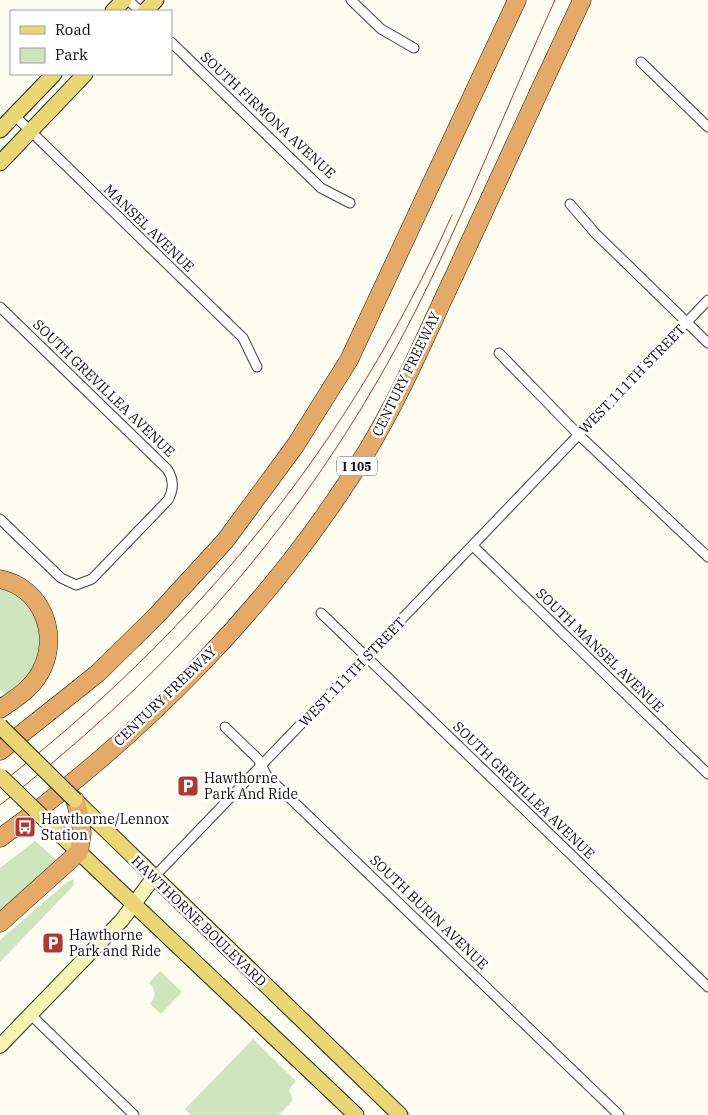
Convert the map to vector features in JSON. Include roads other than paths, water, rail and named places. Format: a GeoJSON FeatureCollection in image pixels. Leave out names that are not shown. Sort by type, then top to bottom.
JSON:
{"type":"FeatureCollection","features":[{"type":"Feature","properties":{"kind":"highway"},"geometry":{"type":"LineString","coordinates":[[0,751],[98,673],[157,615],[224,541],[295,446],[349,360],[517,0]]}},
{"type":"Feature","properties":{"kind":"highway","name":"CENTURY FREEWAY"},"geometry":{"type":"LineString","coordinates":[[0,838],[97,761],[212,652],[272,583],[319,522],[367,451],[402,386],[582,0]]}},
{"type":"Feature","properties":{"kind":"highway"},"geometry":{"type":"LineString","coordinates":[[0,579],[10,581],[32,594],[44,612],[47,631],[47,652],[40,673],[23,694],[0,709]]}},
{"type":"Feature","properties":{"kind":"highway"},"geometry":{"type":"LineString","coordinates":[[0,924],[79,852],[84,815],[75,800]]}},
{"type":"Feature","properties":{"kind":"main road"},"geometry":{"type":"LineString","coordinates":[[114,10],[124,0]]}},
{"type":"Feature","properties":{"kind":"main road"},"geometry":{"type":"LineString","coordinates":[[146,10],[156,0]]}},
{"type":"Feature","properties":{"kind":"main road"},"geometry":{"type":"LineString","coordinates":[[0,130],[53,75]]}},
{"type":"Feature","properties":{"kind":"main road"},"geometry":{"type":"LineString","coordinates":[[0,163],[84,75]]}},
{"type":"Feature","properties":{"kind":"main road"},"geometry":{"type":"LineString","coordinates":[[0,726],[75,800]]}},
{"type":"Feature","properties":{"kind":"main road"},"geometry":{"type":"LineString","coordinates":[[0,776],[356,1115]]}},
{"type":"Feature","properties":{"kind":"main road","name":"HAWTHORNE BOULEVARD"},"geometry":{"type":"LineString","coordinates":[[84,815],[154,877],[400,1115]]}},
{"type":"Feature","properties":{"kind":"street"},"geometry":{"type":"LineString","coordinates":[[128,0],[139,10]]}},
{"type":"Feature","properties":{"kind":"street"},"geometry":{"type":"LineString","coordinates":[[351,0],[381,29],[414,48]]}},
{"type":"Feature","properties":{"kind":"street","name":"SOUTH FIRMONA AVENUE"},"geometry":{"type":"LineString","coordinates":[[172,43],[321,188],[350,203]]}},
{"type":"Feature","properties":{"kind":"street"},"geometry":{"type":"LineString","coordinates":[[641,62],[708,127]]}},
{"type":"Feature","properties":{"kind":"street","name":"MANSEL AVENUE"},"geometry":{"type":"LineString","coordinates":[[14,115],[243,338],[257,367]]}},
{"type":"Feature","properties":{"kind":"street"},"geometry":{"type":"LineString","coordinates":[[570,204],[594,233],[708,343]]}},
{"type":"Feature","properties":{"kind":"street","name":"WEST 111TH STREET"},"geometry":{"type":"LineString","coordinates":[[0,1046],[122,920],[154,877],[708,300]]}},
{"type":"Feature","properties":{"kind":"street","name":"SOUTH GREVILLEA AVENUE"},"geometry":{"type":"LineString","coordinates":[[0,307],[167,468],[172,475],[172,493],[168,500],[92,578],[76,585],[61,578],[0,519]]}},
{"type":"Feature","properties":{"kind":"street"},"geometry":{"type":"LineString","coordinates":[[499,353],[708,557]]}},
{"type":"Feature","properties":{"kind":"street","name":"SOUTH MANSEL AVENUE"},"geometry":{"type":"LineString","coordinates":[[473,546],[708,774]]}},
{"type":"Feature","properties":{"kind":"street","name":"SOUTH GREVILLEA AVENUE"},"geometry":{"type":"LineString","coordinates":[[321,613],[708,987]]}},
{"type":"Feature","properties":{"kind":"street","name":"SOUTH BURIN AVENUE"},"geometry":{"type":"LineString","coordinates":[[225,727],[258,759],[267,776],[619,1115]]}},
{"type":"Feature","properties":{"kind":"street"},"geometry":{"type":"LineString","coordinates":[[31,1015],[134,1115]]}},
{"type":"Feature","properties":{"kind":"tram line"},"geometry":{"type":"LineString","coordinates":[[0,805],[112,711],[163,661],[212,609],[258,555],[302,498],[343,438],[406,330],[451,237],[555,0]]}},
{"type":"Feature","properties":{"kind":"tram line"},"geometry":{"type":"LineString","coordinates":[[0,784],[72,725],[139,663],[203,597],[262,528],[316,455],[366,379],[411,299],[452,215]]}},
{"type":"Feature","properties":{"kind":"place","name":"Hawthorne Park And Ride"},"geometry":{"type":"Point","coordinates":[188,786]}},
{"type":"Feature","properties":{"kind":"place","name":"Hawthorne/Lennox Station"},"geometry":{"type":"Point","coordinates":[25,827]}},
{"type":"Feature","properties":{"kind":"place","name":"Hawthorne Park and Ride"},"geometry":{"type":"Point","coordinates":[53,943]}}]}
